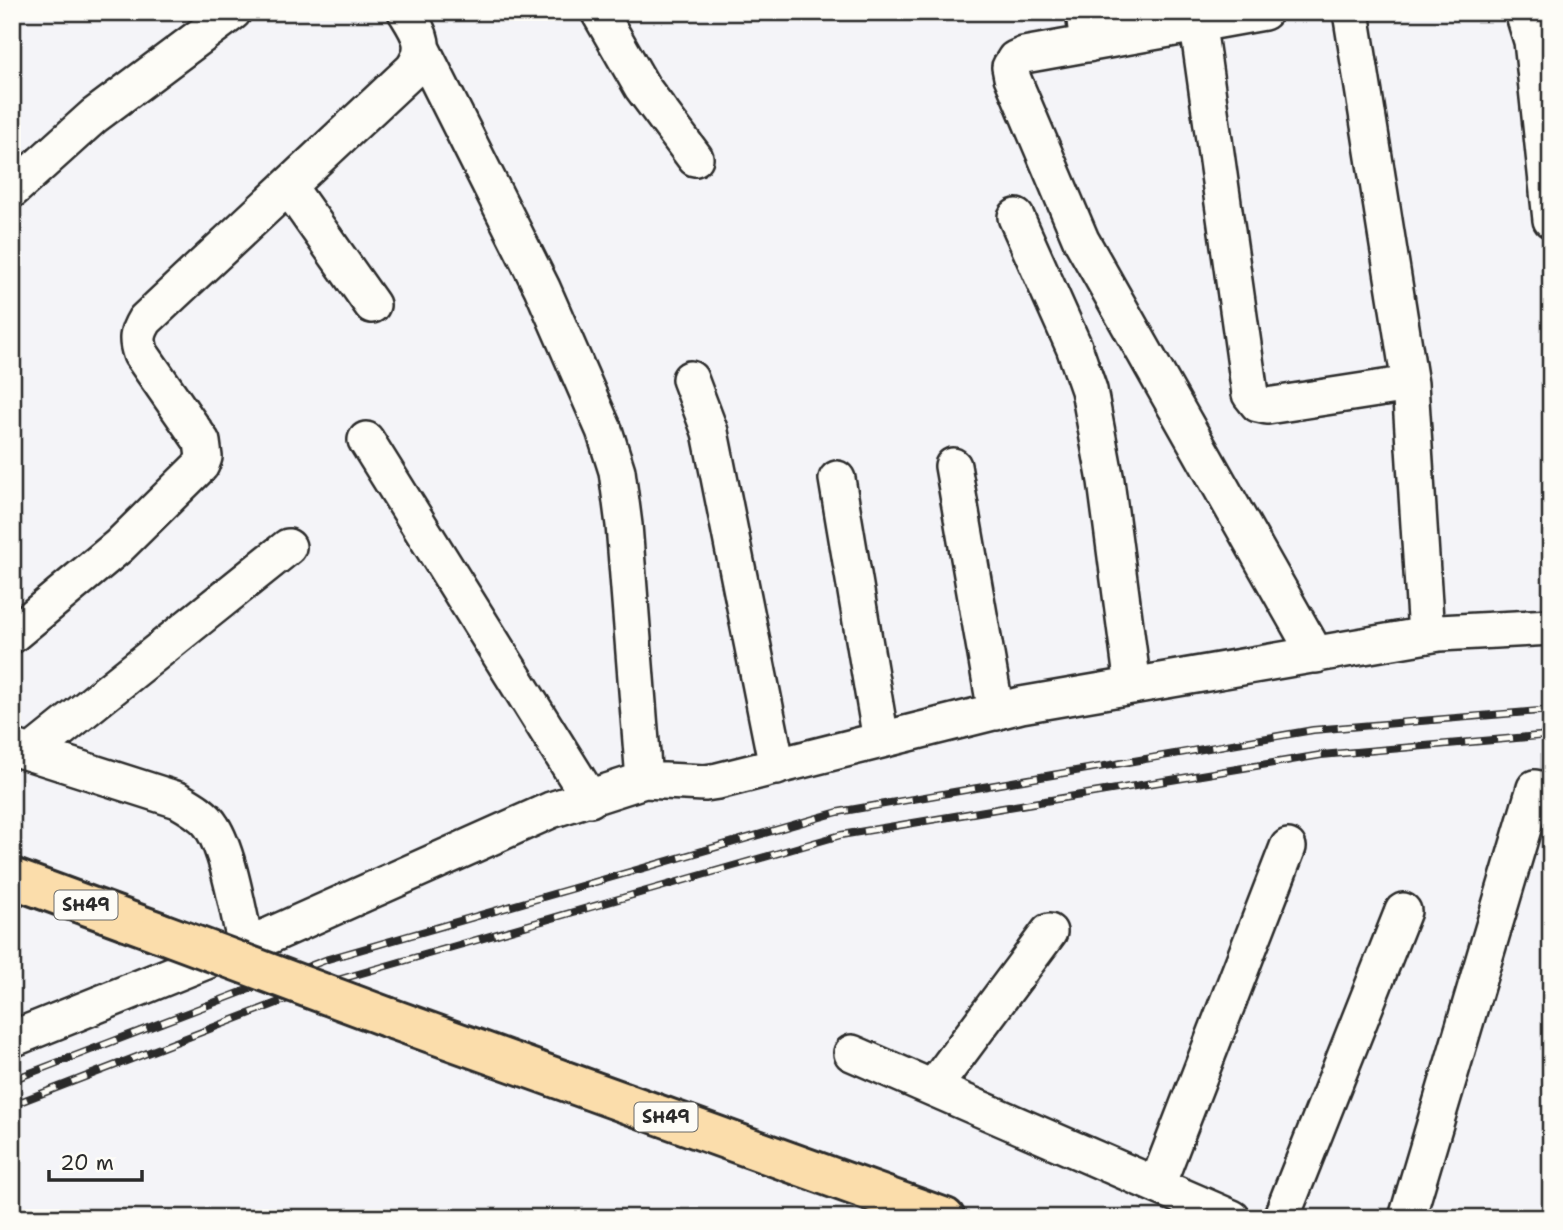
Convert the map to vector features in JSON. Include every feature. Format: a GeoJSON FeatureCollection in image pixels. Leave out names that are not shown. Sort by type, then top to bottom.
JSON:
{"type":"FeatureCollection","features":[{"type":"Feature","properties":{"kind":"main road","name":"SH49"},"geometry":{"type":"LineString","coordinates":[[12,878],[387,1017],[945,1218]]}},
{"type":"Feature","properties":{"kind":"street"},"geometry":{"type":"LineString","coordinates":[[12,190],[94,116],[233,12]]}},
{"type":"Feature","properties":{"kind":"street"},"geometry":{"type":"LineString","coordinates":[[406,12],[420,34],[422,49],[542,288],[604,430],[617,471],[654,781]]}},
{"type":"Feature","properties":{"kind":"street"},"geometry":{"type":"LineString","coordinates":[[599,12],[642,87],[695,158]]}},
{"type":"Feature","properties":{"kind":"street"},"geometry":{"type":"LineString","coordinates":[[1264,12],[1086,28],[1015,59],[1010,67],[1081,240],[1316,655]]}},
{"type":"Feature","properties":{"kind":"street"},"geometry":{"type":"LineString","coordinates":[[1351,12],[1410,384],[1426,635]]}},
{"type":"Feature","properties":{"kind":"street"},"geometry":{"type":"LineString","coordinates":[[1523,12],[1532,41],[1551,220]]}},
{"type":"Feature","properties":{"kind":"street"},"geometry":{"type":"LineString","coordinates":[[1197,18],[1250,394],[1258,404],[1267,405],[1410,384]]}},
{"type":"Feature","properties":{"kind":"street"},"geometry":{"type":"LineString","coordinates":[[12,635],[119,546],[201,465],[204,457],[202,442],[141,354],[137,343],[138,332],[145,320],[413,69],[419,61],[422,49]]}},
{"type":"Feature","properties":{"kind":"street"},"geometry":{"type":"LineString","coordinates":[[288,186],[372,305]]}},
{"type":"Feature","properties":{"kind":"street"},"geometry":{"type":"LineString","coordinates":[[1016,217],[1074,347],[1089,390],[1106,481],[1133,686]]}},
{"type":"Feature","properties":{"kind":"street"},"geometry":{"type":"LineString","coordinates":[[690,379],[710,432],[776,766]]}},
{"type":"Feature","properties":{"kind":"street"},"geometry":{"type":"LineString","coordinates":[[366,440],[590,799]]}},
{"type":"Feature","properties":{"kind":"street"},"geometry":{"type":"LineString","coordinates":[[953,466],[996,712]]}},
{"type":"Feature","properties":{"kind":"street"},"geometry":{"type":"LineString","coordinates":[[837,479],[881,740]]}},
{"type":"Feature","properties":{"kind":"street"},"geometry":{"type":"LineString","coordinates":[[22,750],[288,547]]}},
{"type":"Feature","properties":{"kind":"street"},"geometry":{"type":"LineString","coordinates":[[12,1039],[246,945],[534,817],[654,781],[718,781],[996,712],[1426,635],[1551,627]]}},
{"type":"Feature","properties":{"kind":"street"},"geometry":{"type":"LineString","coordinates":[[22,750],[178,800],[203,817],[221,843],[246,945]]}},
{"type":"Feature","properties":{"kind":"street"},"geometry":{"type":"LineString","coordinates":[[1407,1218],[1535,788]]}},
{"type":"Feature","properties":{"kind":"street"},"geometry":{"type":"LineString","coordinates":[[1157,1185],[1288,847]]}},
{"type":"Feature","properties":{"kind":"street"},"geometry":{"type":"LineString","coordinates":[[1281,1218],[1403,911]]}},
{"type":"Feature","properties":{"kind":"street"},"geometry":{"type":"LineString","coordinates":[[933,1088],[1049,932]]}},
{"type":"Feature","properties":{"kind":"street"},"geometry":{"type":"LineString","coordinates":[[852,1053],[1232,1218]]}},
{"type":"Feature","properties":{"kind":"railway"},"geometry":{"type":"LineString","coordinates":[[12,1080],[328,959],[838,812],[1313,730],[1551,710]]}},
{"type":"Feature","properties":{"kind":"railway"},"geometry":{"type":"LineString","coordinates":[[12,1105],[334,981],[841,835],[1321,755],[1551,735]]}}]}
